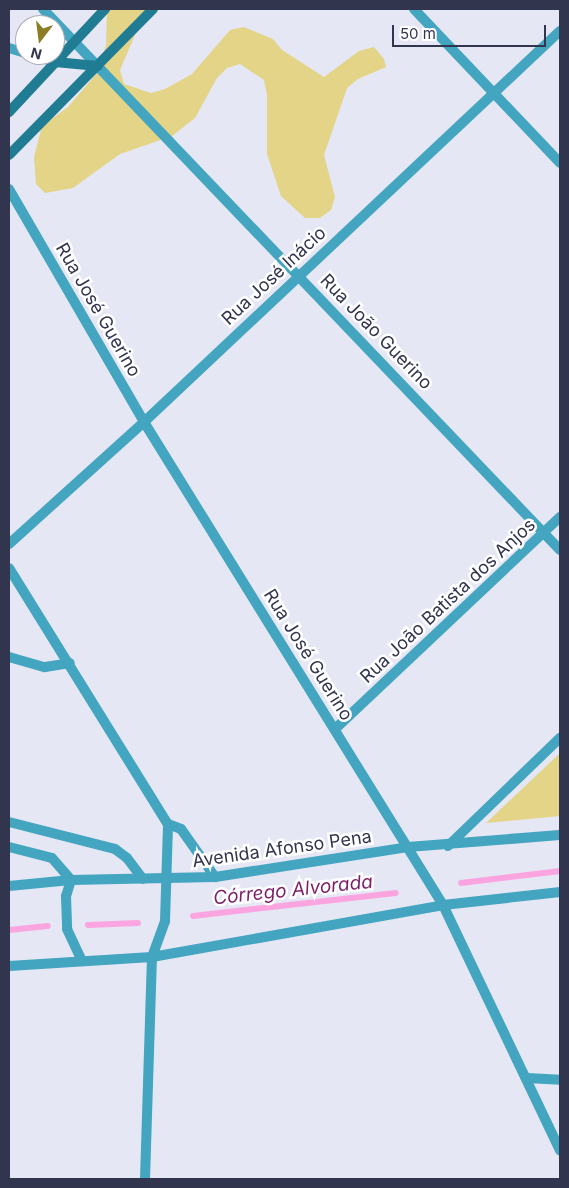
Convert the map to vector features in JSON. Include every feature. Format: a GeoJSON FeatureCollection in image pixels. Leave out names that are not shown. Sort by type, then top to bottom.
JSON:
{"type":"FeatureCollection","features":[{"type":"Feature","properties":{"kind":"street","name":"Rua João Guerino"},"geometry":{"type":"LineString","coordinates":[[43,9],[76,41],[299,274],[560,550]]}},
{"type":"Feature","properties":{"kind":"street"},"geometry":{"type":"LineString","coordinates":[[65,52],[105,9]]}},
{"type":"Feature","properties":{"kind":"street"},"geometry":{"type":"LineString","coordinates":[[9,155],[153,9]]}},
{"type":"Feature","properties":{"kind":"street"},"geometry":{"type":"LineString","coordinates":[[414,9],[560,163]]}},
{"type":"Feature","properties":{"kind":"street","name":"Rua José Inácio"},"geometry":{"type":"LineString","coordinates":[[9,544],[144,422],[299,274],[560,31]]}},
{"type":"Feature","properties":{"kind":"street"},"geometry":{"type":"LineString","coordinates":[[65,63],[98,66]]}},
{"type":"Feature","properties":{"kind":"street"},"geometry":{"type":"LineString","coordinates":[[9,112],[52,65]]}},
{"type":"Feature","properties":{"kind":"street","name":"Rua José Guerino"},"geometry":{"type":"LineString","coordinates":[[9,189],[144,422],[443,905],[560,1150]]}},
{"type":"Feature","properties":{"kind":"street","name":"Rua João Batista dos Anjos"},"geometry":{"type":"LineString","coordinates":[[335,729],[560,518]]}},
{"type":"Feature","properties":{"kind":"street"},"geometry":{"type":"LineString","coordinates":[[9,568],[70,663],[168,824],[165,880],[166,921],[152,956],[146,1179]]}},
{"type":"Feature","properties":{"kind":"street"},"geometry":{"type":"LineString","coordinates":[[9,658],[45,667],[70,663]]}},
{"type":"Feature","properties":{"kind":"street"},"geometry":{"type":"LineString","coordinates":[[448,846],[560,738]]}},
{"type":"Feature","properties":{"kind":"street"},"geometry":{"type":"LineString","coordinates":[[9,822],[115,849],[127,858],[143,879]]}},
{"type":"Feature","properties":{"kind":"street"},"geometry":{"type":"LineString","coordinates":[[168,824],[181,829],[215,877]]}},
{"type":"Feature","properties":{"kind":"street","name":"Avenida Afonso Pena"},"geometry":{"type":"LineString","coordinates":[[9,886],[71,880],[165,880],[215,877],[408,847],[448,846],[560,835]]}},
{"type":"Feature","properties":{"kind":"street"},"geometry":{"type":"LineString","coordinates":[[9,847],[52,858],[71,880],[66,896],[67,929],[82,961]]}},
{"type":"Feature","properties":{"kind":"street"},"geometry":{"type":"LineString","coordinates":[[9,966],[152,956],[443,905],[560,892]]}},
{"type":"Feature","properties":{"kind":"street"},"geometry":{"type":"LineString","coordinates":[[527,1078],[560,1080]]}},
{"type":"Feature","properties":{"kind":"shaded area"},"geometry":{"type":"Polygon","coordinates":[[[107,9],[146,9],[120,70],[124,84],[151,93],[165,89],[192,74],[230,30],[244,27],[273,39],[282,50],[324,77],[359,51],[374,47],[384,59],[386,67],[358,79],[347,88],[324,155],[335,197],[331,210],[320,218],[305,218],[281,196],[267,154],[267,95],[264,80],[240,64],[227,68],[217,78],[195,118],[172,136],[120,154],[73,188],[45,193],[36,184],[34,157],[42,126],[68,107],[97,73],[106,45],[107,9]]]}},
{"type":"Feature","properties":{"kind":"shaded area"},"geometry":{"type":"Polygon","coordinates":[[[560,753],[560,816],[486,823],[560,753]]]}},
{"type":"Feature","properties":{"kind":"waterway","name":"Córrego Alvorada"},"geometry":{"type":"LineString","coordinates":[[461,883],[560,871]]}},
{"type":"Feature","properties":{"kind":"waterway","name":"Córrego Alvorada"},"geometry":{"type":"LineString","coordinates":[[193,916],[396,893]]}},
{"type":"Feature","properties":{"kind":"waterway","name":"Córrego Alvorada"},"geometry":{"type":"LineString","coordinates":[[88,925],[138,923]]}},
{"type":"Feature","properties":{"kind":"waterway","name":"Córrego Alvorada"},"geometry":{"type":"LineString","coordinates":[[9,930],[48,926]]}}]}
